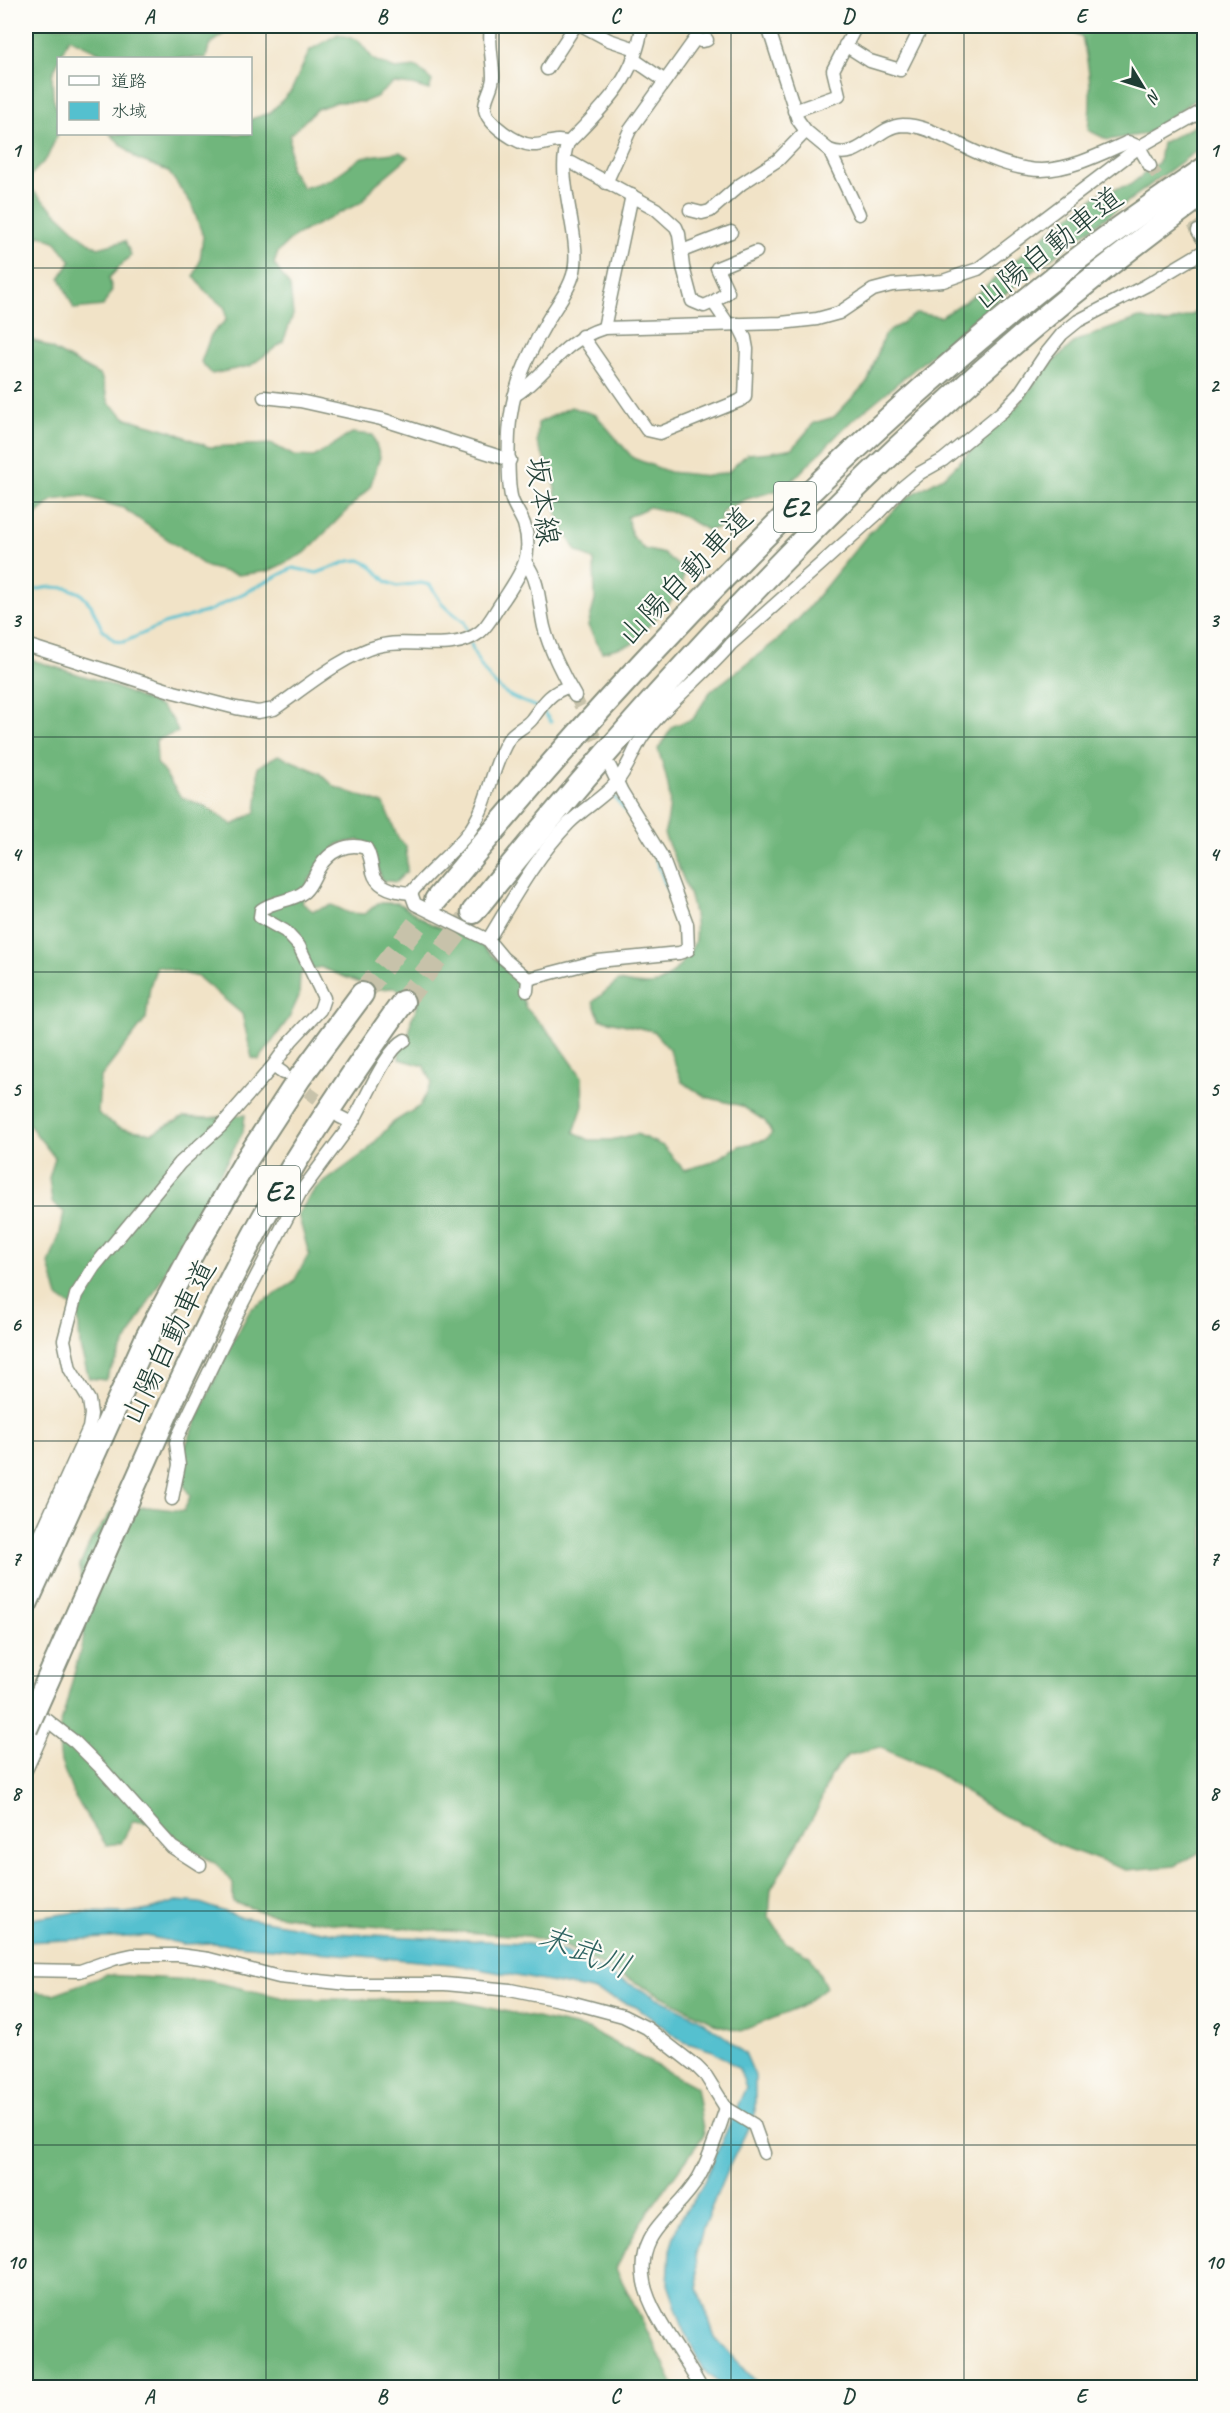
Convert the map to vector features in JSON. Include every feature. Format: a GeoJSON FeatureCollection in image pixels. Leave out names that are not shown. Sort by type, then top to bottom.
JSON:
{"type":"FeatureCollection","features":[{"type":"Feature","properties":{"kind":"highway"},"geometry":{"type":"LineString","coordinates":[[1071,265],[1204,161]]}},
{"type":"Feature","properties":{"kind":"highway","name":"山陽自動車道"},"geometry":{"type":"LineString","coordinates":[[436,900],[584,726],[776,524],[928,384],[1071,265],[1204,169]]}},
{"type":"Feature","properties":{"kind":"highway","name":"山陽自動車道"},"geometry":{"type":"LineString","coordinates":[[473,912],[597,762],[725,620],[866,476],[1015,341],[1088,280],[1204,193]]}},
{"type":"Feature","properties":{"kind":"highway"},"geometry":{"type":"LineString","coordinates":[[944,404],[1151,240],[1204,208]]}},
{"type":"Feature","properties":{"kind":"highway","name":"山陽自動車道"},"geometry":{"type":"LineString","coordinates":[[26,1604],[147,1337],[247,1159],[299,1079],[362,994]]}},
{"type":"Feature","properties":{"kind":"highway","name":"山陽自動車道"},"geometry":{"type":"LineString","coordinates":[[26,1729],[176,1392],[235,1270],[295,1162],[344,1085],[404,1002]]}},
{"type":"Feature","properties":{"kind":"street"},"geometry":{"type":"LineString","coordinates":[[491,26],[493,77],[492,88],[486,103],[486,113],[511,138],[531,145],[552,141],[568,143],[603,108],[619,88],[635,54],[642,26]]}},
{"type":"Feature","properties":{"kind":"street"},"geometry":{"type":"LineString","coordinates":[[547,69],[575,26]]}},
{"type":"Feature","properties":{"kind":"street"},"geometry":{"type":"LineString","coordinates":[[583,26],[635,54],[665,81]]}},
{"type":"Feature","properties":{"kind":"street"},"geometry":{"type":"LineString","coordinates":[[794,111],[839,94],[833,70],[856,26]]}},
{"type":"Feature","properties":{"kind":"street"},"geometry":{"type":"LineString","coordinates":[[845,45],[870,61],[900,70],[922,26]]}},
{"type":"Feature","properties":{"kind":"street"},"geometry":{"type":"LineString","coordinates":[[770,33],[794,111],[806,131],[837,153],[854,152],[890,127],[904,125],[938,133],[992,159],[1032,170],[1044,170],[1080,162],[1128,142],[1139,147],[1150,166]]}},
{"type":"Feature","properties":{"kind":"street"},"geometry":{"type":"LineString","coordinates":[[606,183],[630,130],[696,38],[701,41],[707,40]]}},
{"type":"Feature","properties":{"kind":"street"},"geometry":{"type":"LineString","coordinates":[[514,396],[527,388],[569,345],[582,336],[604,328],[816,319],[839,313],[873,290],[892,285],[943,281],[978,268],[1139,147],[1204,110]]}},
{"type":"Feature","properties":{"kind":"street"},"geometry":{"type":"LineString","coordinates":[[690,210],[702,213],[710,211],[741,184],[778,160],[806,131]]}},
{"type":"Feature","properties":{"kind":"street","name":"坂本線"},"geometry":{"type":"LineString","coordinates":[[26,645],[174,692],[258,712],[274,709],[362,651],[380,645],[457,642],[473,637],[483,630],[526,563],[527,535],[512,499],[510,414],[514,396],[531,353],[544,325],[569,285],[576,266],[565,163],[568,143]]}},
{"type":"Feature","properties":{"kind":"street"},"geometry":{"type":"LineString","coordinates":[[830,150],[860,214]]}},
{"type":"Feature","properties":{"kind":"street"},"geometry":{"type":"LineString","coordinates":[[565,163],[572,163],[656,208],[676,227],[692,301],[704,306],[728,292],[717,268],[756,252]]}},
{"type":"Feature","properties":{"kind":"street"},"geometry":{"type":"LineString","coordinates":[[604,328],[632,195]]}},
{"type":"Feature","properties":{"kind":"street"},"geometry":{"type":"LineString","coordinates":[[682,251],[731,232]]}},
{"type":"Feature","properties":{"kind":"street"},"geometry":{"type":"LineString","coordinates":[[488,940],[514,894],[546,848],[570,822],[611,787],[629,763],[642,738],[731,644],[877,514],[920,472],[943,460],[1003,411],[1019,394],[1062,334],[1078,321],[1148,285],[1204,251]]}},
{"type":"Feature","properties":{"kind":"street"},"geometry":{"type":"LineString","coordinates":[[582,336],[647,430],[660,433],[745,397],[747,349],[745,338],[713,302]]}},
{"type":"Feature","properties":{"kind":"street"},"geometry":{"type":"LineString","coordinates":[[264,397],[300,401],[381,419],[510,460]]}},
{"type":"Feature","properties":{"kind":"street"},"geometry":{"type":"LineString","coordinates":[[26,1562],[36,1545],[89,1428],[91,1414],[89,1400],[70,1369],[65,1352],[64,1340],[76,1295],[94,1267],[180,1163],[278,1070],[291,1041],[320,1010],[324,998],[299,946],[285,932],[260,917],[261,910],[267,905],[288,901],[302,893],[312,883],[318,869],[329,856],[342,847],[358,845],[366,848],[371,856],[374,875],[381,885],[399,893],[411,893],[468,834],[478,819],[508,739],[516,730],[527,725],[552,694],[572,692],[544,628],[540,599],[532,571],[526,563]]}},
{"type":"Feature","properties":{"kind":"street"},"geometry":{"type":"LineString","coordinates":[[411,893],[415,904],[488,940],[527,985],[598,961],[688,950],[687,924],[662,856],[611,787],[610,767]]}},
{"type":"Feature","properties":{"kind":"street"},"geometry":{"type":"LineString","coordinates":[[172,1499],[179,1465],[177,1436],[243,1302],[300,1193],[352,1123],[388,1056],[398,1043],[405,1040]]}},
{"type":"Feature","properties":{"kind":"street"},"geometry":{"type":"LineString","coordinates":[[340,1117],[352,1123]]}},
{"type":"Feature","properties":{"kind":"street"},"geometry":{"type":"LineString","coordinates":[[26,1708],[48,1720],[75,1742],[172,1847],[200,1864]]}},
{"type":"Feature","properties":{"kind":"street"},"geometry":{"type":"LineString","coordinates":[[26,1770],[48,1720]]}},
{"type":"Feature","properties":{"kind":"street"},"geometry":{"type":"LineString","coordinates":[[26,1970],[80,1971],[132,1955],[179,1955],[209,1959],[279,1977],[349,1984],[446,1984],[510,1990],[623,2016],[647,2028],[706,2076],[729,2109],[754,2125],[764,2152]]}},
{"type":"Feature","properties":{"kind":"street"},"geometry":{"type":"LineString","coordinates":[[701,2388],[655,2309],[644,2283],[642,2260],[648,2237],[682,2201],[699,2178],[729,2109]]}},
{"type":"Feature","properties":{"kind":"green space"},"geometry":{"type":"Polygon","coordinates":[[[26,26],[233,26],[209,46],[206,57],[109,57],[69,38],[60,57],[57,57],[57,64],[52,75],[53,97],[57,111],[57,135],[47,158],[31,175],[30,188],[84,239],[98,248],[125,241],[131,255],[109,278],[112,290],[103,306],[74,309],[60,278],[71,261],[56,242],[40,235],[26,249],[26,26]]]}},
{"type":"Feature","properties":{"kind":"green space"},"geometry":{"type":"Polygon","coordinates":[[[1064,26],[1204,26],[1204,93],[1146,134],[1108,140],[1088,130],[1090,84],[1082,37],[1064,26]]]}},
{"type":"Feature","properties":{"kind":"green space"},"geometry":{"type":"Polygon","coordinates":[[[338,34],[358,40],[374,60],[395,69],[417,67],[432,81],[429,90],[393,83],[376,97],[364,102],[337,102],[317,109],[290,135],[290,169],[303,188],[330,180],[362,157],[400,152],[408,157],[375,185],[362,202],[296,235],[278,252],[274,264],[290,287],[293,315],[283,342],[250,366],[212,374],[201,362],[211,335],[226,320],[225,308],[205,291],[194,276],[200,261],[203,236],[191,203],[168,171],[137,159],[111,135],[252,135],[252,119],[270,113],[291,91],[310,50],[338,34]]]}},
{"type":"Feature","properties":{"kind":"green space"},"geometry":{"type":"Polygon","coordinates":[[[1204,121],[1204,145],[1023,279],[847,425],[785,488],[747,499],[723,510],[718,528],[707,530],[679,514],[649,507],[627,517],[632,536],[644,549],[664,554],[684,570],[682,589],[632,644],[602,652],[588,626],[595,600],[594,560],[576,551],[558,520],[554,481],[537,442],[538,423],[571,407],[596,415],[633,458],[669,472],[709,476],[728,472],[747,454],[793,448],[814,423],[834,417],[868,381],[884,335],[917,313],[941,317],[978,293],[1054,227],[1102,192],[1130,185],[1159,162],[1162,143],[1204,121]]]}},
{"type":"Feature","properties":{"kind":"green space"},"geometry":{"type":"Polygon","coordinates":[[[1204,301],[1204,1850],[1175,1866],[1126,1870],[1058,1845],[988,1807],[930,1769],[879,1747],[847,1756],[830,1776],[817,1810],[771,1889],[769,1917],[786,1943],[810,1956],[826,1987],[799,2008],[741,2031],[718,2025],[567,1947],[528,1936],[337,1924],[266,1913],[233,1902],[233,1884],[218,1865],[182,1843],[158,1824],[133,1821],[121,1843],[106,1845],[74,1796],[61,1762],[58,1735],[84,1636],[80,1566],[91,1540],[113,1510],[147,1507],[184,1511],[190,1496],[183,1483],[182,1454],[227,1352],[251,1309],[293,1283],[309,1254],[298,1214],[315,1189],[367,1151],[392,1123],[420,1106],[432,1082],[424,1066],[399,1059],[399,1050],[409,1036],[411,1020],[418,1005],[396,988],[375,989],[320,967],[300,974],[299,996],[289,1018],[259,1060],[252,1058],[242,1014],[198,977],[157,966],[150,986],[146,1019],[100,1078],[98,1113],[119,1128],[152,1133],[184,1117],[245,1115],[243,1132],[105,1380],[89,1378],[80,1347],[78,1311],[58,1297],[49,1264],[60,1233],[64,1212],[52,1202],[49,1178],[55,1158],[26,1121],[26,658],[106,683],[161,707],[174,722],[178,732],[156,740],[157,763],[181,797],[206,807],[233,825],[256,812],[258,767],[278,755],[320,773],[335,787],[384,804],[398,838],[406,846],[407,871],[396,882],[382,880],[372,850],[359,840],[338,844],[309,880],[302,903],[313,911],[332,905],[349,913],[365,914],[378,903],[398,903],[431,924],[476,940],[519,981],[525,1007],[555,1039],[582,1077],[583,1106],[574,1132],[589,1140],[611,1140],[637,1134],[663,1146],[684,1170],[710,1163],[739,1146],[765,1140],[772,1133],[765,1121],[742,1106],[706,1097],[682,1082],[669,1049],[653,1031],[600,1019],[593,1002],[618,981],[652,985],[665,980],[684,960],[695,939],[694,912],[690,898],[664,834],[670,801],[658,749],[673,726],[693,719],[710,692],[780,638],[805,612],[868,534],[911,495],[945,476],[1019,404],[1045,369],[1076,341],[1139,318],[1165,324],[1194,314],[1204,301]]]}},
{"type":"Feature","properties":{"kind":"green space"},"geometry":{"type":"Polygon","coordinates":[[[26,339],[41,343],[101,376],[109,403],[126,418],[171,431],[209,447],[272,444],[294,456],[314,457],[352,433],[373,435],[380,457],[370,487],[305,553],[269,571],[238,575],[207,567],[123,508],[83,496],[53,500],[26,524],[26,339]]]}},
{"type":"Feature","properties":{"kind":"green space"},"geometry":{"type":"Polygon","coordinates":[[[106,1975],[209,1981],[289,1999],[452,2000],[588,2029],[696,2087],[704,2135],[640,2223],[616,2269],[675,2387],[26,2387],[26,1991],[54,1994],[106,1975]]]}},
{"type":"Feature","properties":{"kind":"water"},"geometry":{"type":"Polygon","coordinates":[[[177,1901],[200,1903],[240,1917],[334,1933],[522,1943],[561,1950],[696,2017],[728,2039],[746,2055],[755,2076],[755,2114],[725,2175],[703,2228],[696,2254],[698,2288],[715,2337],[761,2387],[723,2387],[702,2368],[682,2325],[668,2284],[670,2250],[679,2221],[701,2188],[746,2087],[739,2069],[713,2051],[684,2042],[636,2007],[592,1990],[452,1964],[213,1943],[183,1944],[147,1936],[26,1942],[26,1920],[76,1912],[132,1913],[154,1909],[177,1901]]]}},
{"type":"Feature","properties":{"kind":"waterway"},"geometry":{"type":"LineString","coordinates":[[26,591],[51,587],[67,588],[80,593],[91,605],[102,629],[115,641],[124,642],[164,624],[209,611],[293,568],[317,573],[349,561],[360,560],[370,565],[387,582],[397,586],[421,583],[430,585],[443,605],[464,622],[468,634]]}},
{"type":"Feature","properties":{"kind":"waterway"},"geometry":{"type":"LineString","coordinates":[[471,644],[481,665],[495,684],[511,696],[538,708]]}},
{"type":"Feature","properties":{"kind":"waterway"},"geometry":{"type":"LineString","coordinates":[[543,711],[551,722]]}},
{"type":"Feature","properties":{"kind":"waterway"},"geometry":{"type":"LineString","coordinates":[[611,793],[628,813]]}},
{"type":"Feature","properties":{"kind":"waterway"},"geometry":{"type":"LineString","coordinates":[[654,854],[680,923],[682,939]]}},
{"type":"Feature","properties":{"kind":"tunnel"},"geometry":{"type":"LineString","coordinates":[[1150,166],[1198,231]]}},
{"type":"Feature","properties":{"kind":"tunnel"},"geometry":{"type":"LineString","coordinates":[[575,696],[605,757]]}},
{"type":"Feature","properties":{"kind":"tunnel"},"geometry":{"type":"LineString","coordinates":[[362,994],[436,900]]}},
{"type":"Feature","properties":{"kind":"tunnel"},"geometry":{"type":"LineString","coordinates":[[403,1002],[473,912]]}},
{"type":"Feature","properties":{"kind":"tunnel"},"geometry":{"type":"LineString","coordinates":[[293,1081],[332,1110]]}},
{"type":"Feature","properties":{"kind":"water label","name":"末武川"},"geometry":{"type":"Point","coordinates":[585,1951]}}]}
